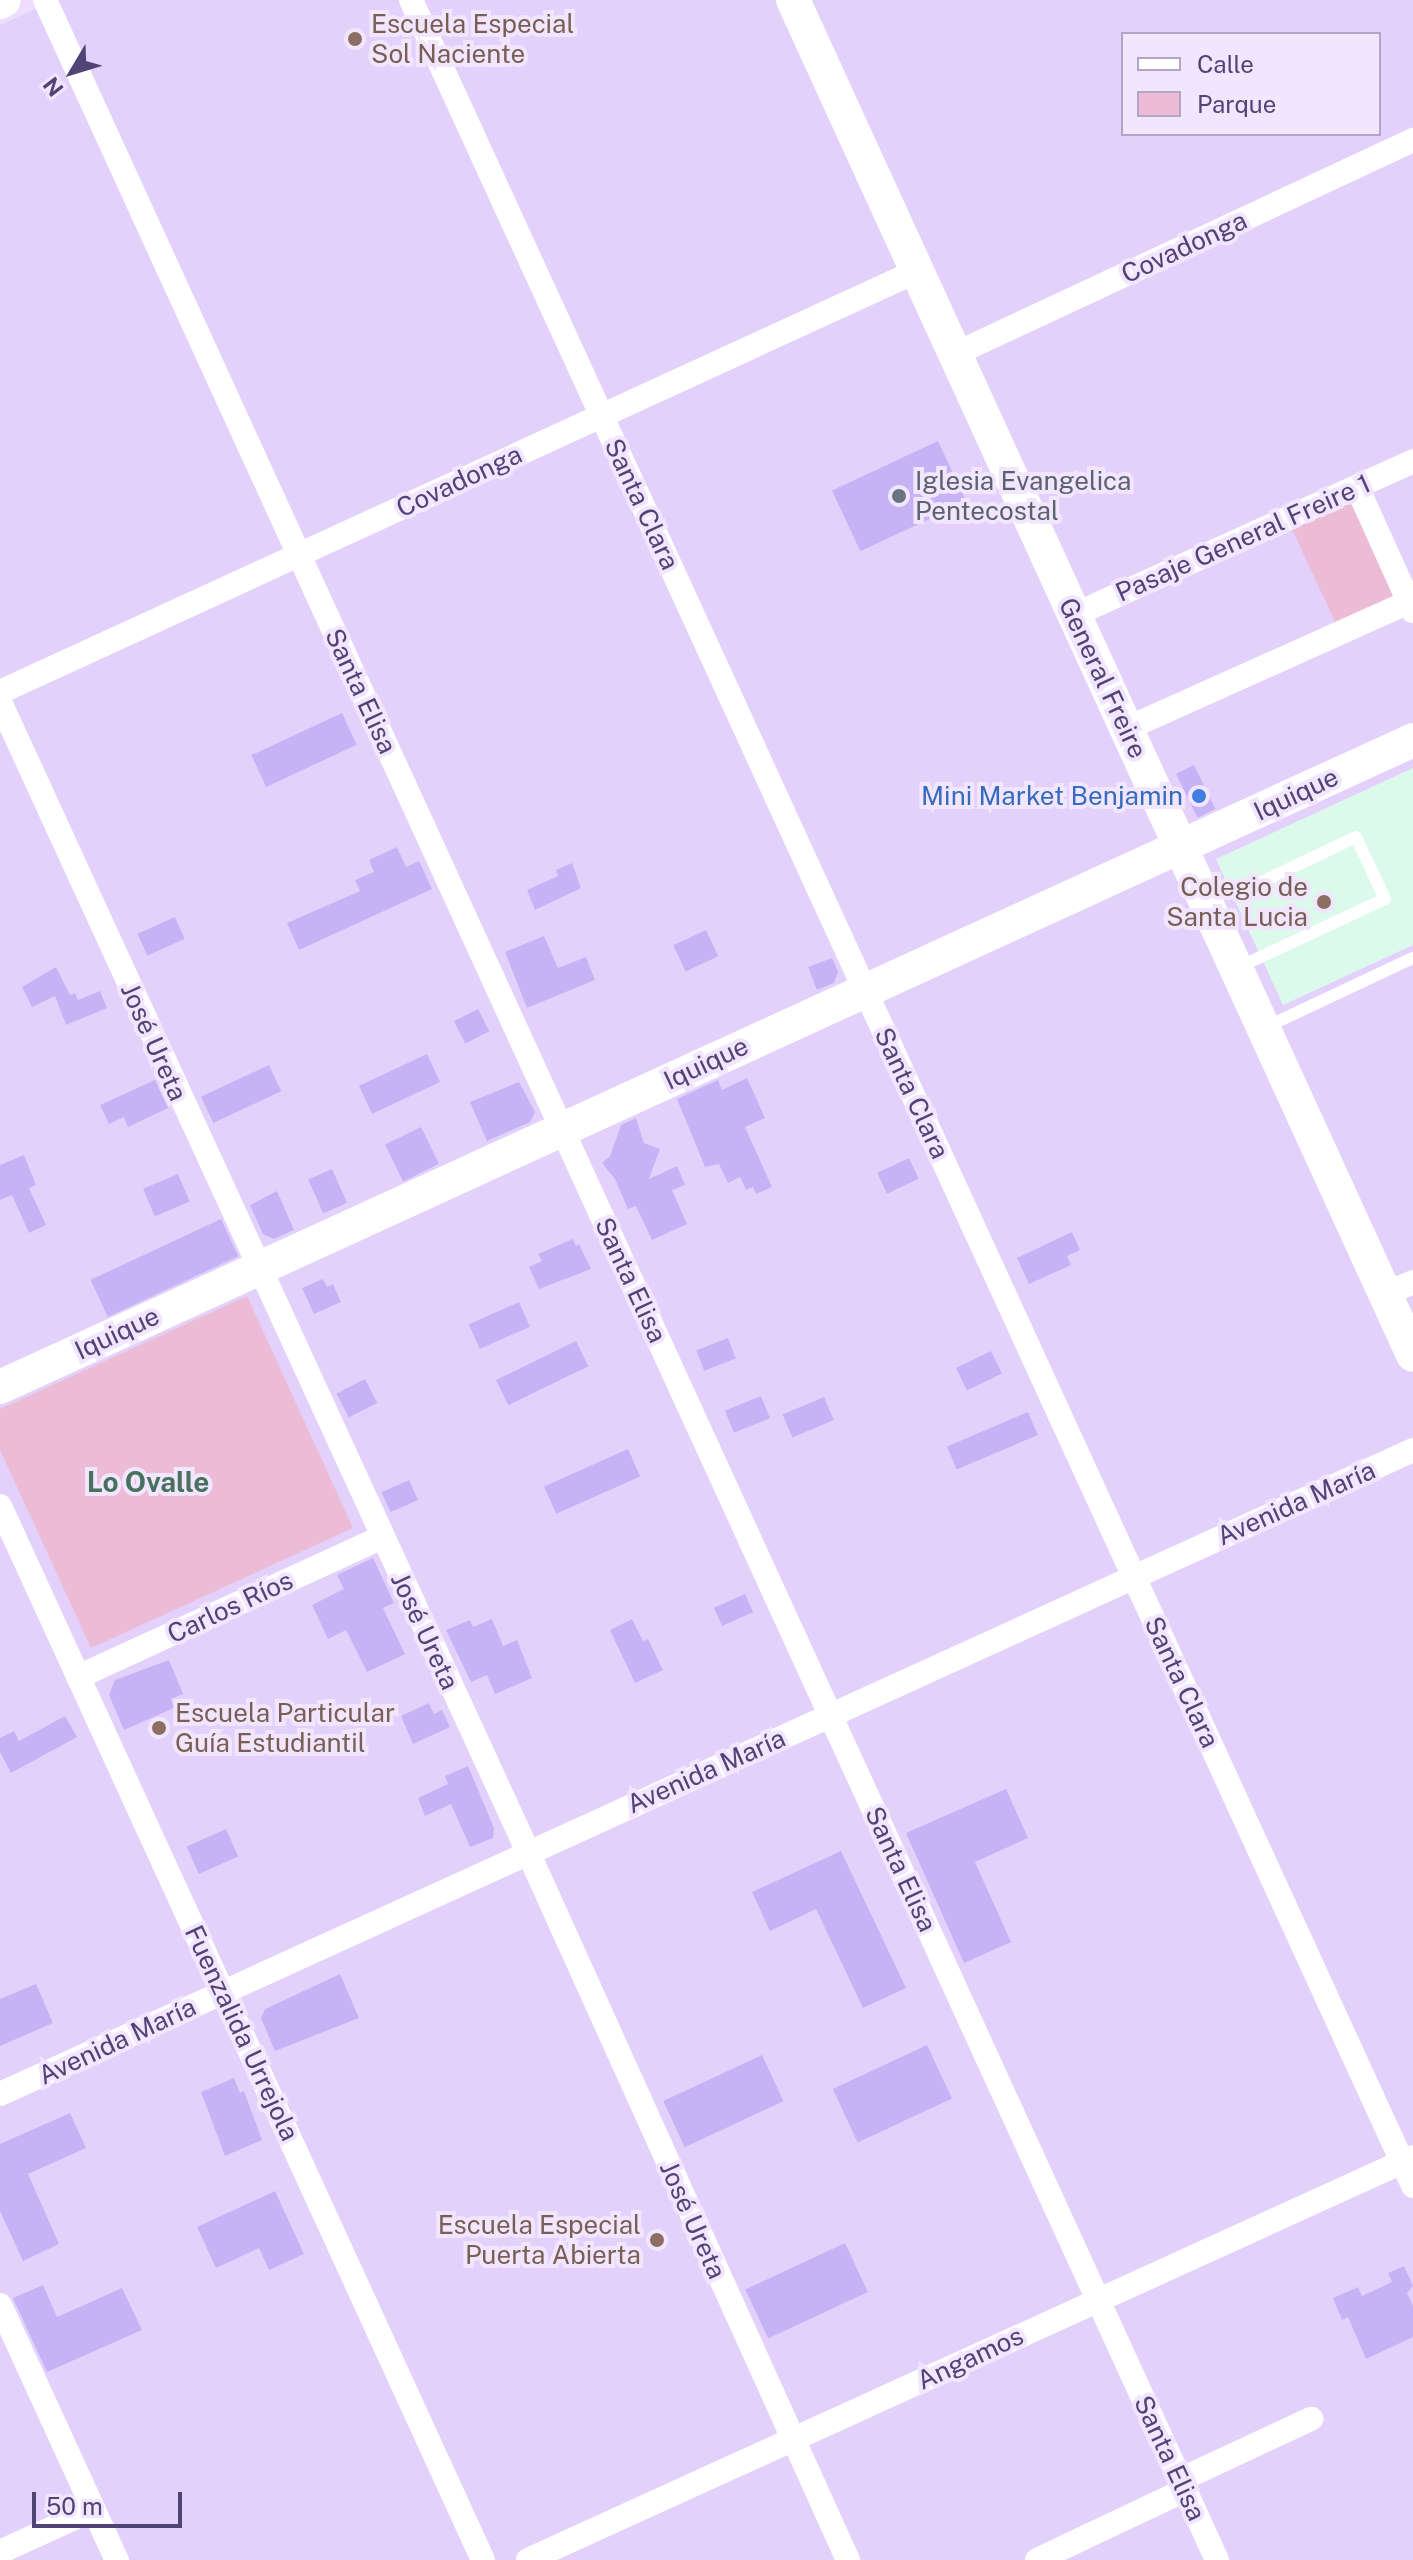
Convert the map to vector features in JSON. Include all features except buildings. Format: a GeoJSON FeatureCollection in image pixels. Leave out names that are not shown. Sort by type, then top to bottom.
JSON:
{"type":"FeatureCollection","features":[{"type":"Feature","properties":{"kind":"street","name":"Santa Elisa"},"geometry":{"type":"LineString","coordinates":[[45,0],[1217,2560]]}},
{"type":"Feature","properties":{"kind":"street","name":"Santa Clara"},"geometry":{"type":"LineString","coordinates":[[411,0],[1134,1576],[1407,2159],[1413,2186]]}},
{"type":"Feature","properties":{"kind":"street","name":"General Freire"},"geometry":{"type":"LineString","coordinates":[[793,0],[1263,1028],[1399,1288],[1413,1355]]}},
{"type":"Feature","properties":{"kind":"street","name":"Covadonga"},"geometry":{"type":"LineString","coordinates":[[955,354],[1413,140]]}},
{"type":"Feature","properties":{"kind":"street","name":"Covadonga"},"geometry":{"type":"LineString","coordinates":[[0,692],[917,271]]}},
{"type":"Feature","properties":{"kind":"street","name":"Pasaje General Freire 1"},"geometry":{"type":"LineString","coordinates":[[1074,615],[1413,461]]}},
{"type":"Feature","properties":{"kind":"street"},"geometry":{"type":"LineString","coordinates":[[1126,729],[1412,604],[1357,487]]}},
{"type":"Feature","properties":{"kind":"street","name":"José Ureta"},"geometry":{"type":"LineString","coordinates":[[0,702],[257,1268],[528,1852],[848,2560]]}},
{"type":"Feature","properties":{"kind":"street","name":"Iquique"},"geometry":{"type":"LineString","coordinates":[[0,1387],[1413,740]]}},
{"type":"Feature","properties":{"kind":"street","name":"Avenida María"},"geometry":{"type":"LineString","coordinates":[[0,2094],[1413,1450]]}},
{"type":"Feature","properties":{"kind":"street","name":"Fuenzalida Urrejola"},"geometry":{"type":"LineString","coordinates":[[0,1506],[483,2560]]}},
{"type":"Feature","properties":{"kind":"street","name":"Carlos Ríos"},"geometry":{"type":"LineString","coordinates":[[78,1677],[382,1537]]}},
{"type":"Feature","properties":{"kind":"street","name":"Angamos"},"geometry":{"type":"LineString","coordinates":[[528,2560],[1407,2159]]}},
{"type":"Feature","properties":{"kind":"street"},"geometry":{"type":"LineString","coordinates":[[0,2305],[117,2560]]}},
{"type":"Feature","properties":{"kind":"street"},"geometry":{"type":"LineString","coordinates":[[1037,2560],[1311,2419]]}},
{"type":"Feature","properties":{"kind":"street"},"geometry":{"type":"LineString","coordinates":[[0,2552],[94,2509]]}},
{"type":"Feature","properties":{"kind":"lane"},"geometry":{"type":"LineString","coordinates":[[1236,968],[1385,899],[1356,837],[1249,888]]}},
{"type":"Feature","properties":{"kind":"lane"},"geometry":{"type":"LineString","coordinates":[[1263,1028],[1413,958]]}},
{"type":"Feature","properties":{"kind":"shaded area"},"geometry":{"type":"Polygon","coordinates":[[[55,0],[1413,0],[1413,2560],[0,2560],[0,25],[55,0]]]}},
{"type":"Feature","properties":{"kind":"shaded area","name":"Colegio de Santa Lucia"},"geometry":{"type":"Polygon","coordinates":[[[1413,768],[1413,945],[1283,1005],[1216,859],[1413,768]]]}},
{"type":"Feature","properties":{"kind":"green space"},"geometry":{"type":"Polygon","coordinates":[[[1354,499],[1400,599],[1338,628],[1291,528],[1354,499]]]}},
{"type":"Feature","properties":{"kind":"green space"},"geometry":{"type":"Polygon","coordinates":[[[247,1296],[353,1528],[91,1648],[0,1450],[0,1409],[247,1296]]]}},
{"type":"Feature","properties":{"kind":"place","name":"Escuela Especial Sol Naciente"},"geometry":{"type":"Point","coordinates":[355,39]}},
{"type":"Feature","properties":{"kind":"place","name":"Iglesia Evangelica Pentecostal"},"geometry":{"type":"Point","coordinates":[899,496]}},
{"type":"Feature","properties":{"kind":"place","name":"Mini Market Benjamin"},"geometry":{"type":"Point","coordinates":[1199,796]}},
{"type":"Feature","properties":{"kind":"place","name":"Colegio de Santa Lucia"},"geometry":{"type":"Point","coordinates":[1324,902]}},
{"type":"Feature","properties":{"kind":"place","name":"Escuela Particular Guía Estudiantil"},"geometry":{"type":"Point","coordinates":[159,1728]}},
{"type":"Feature","properties":{"kind":"place","name":"Escuela Especial Puerta Abierta"},"geometry":{"type":"Point","coordinates":[657,2240]}},
{"type":"Feature","properties":{"kind":"district","name":"Lo Ovalle"},"geometry":{"type":"Point","coordinates":[148,1482]}}]}
